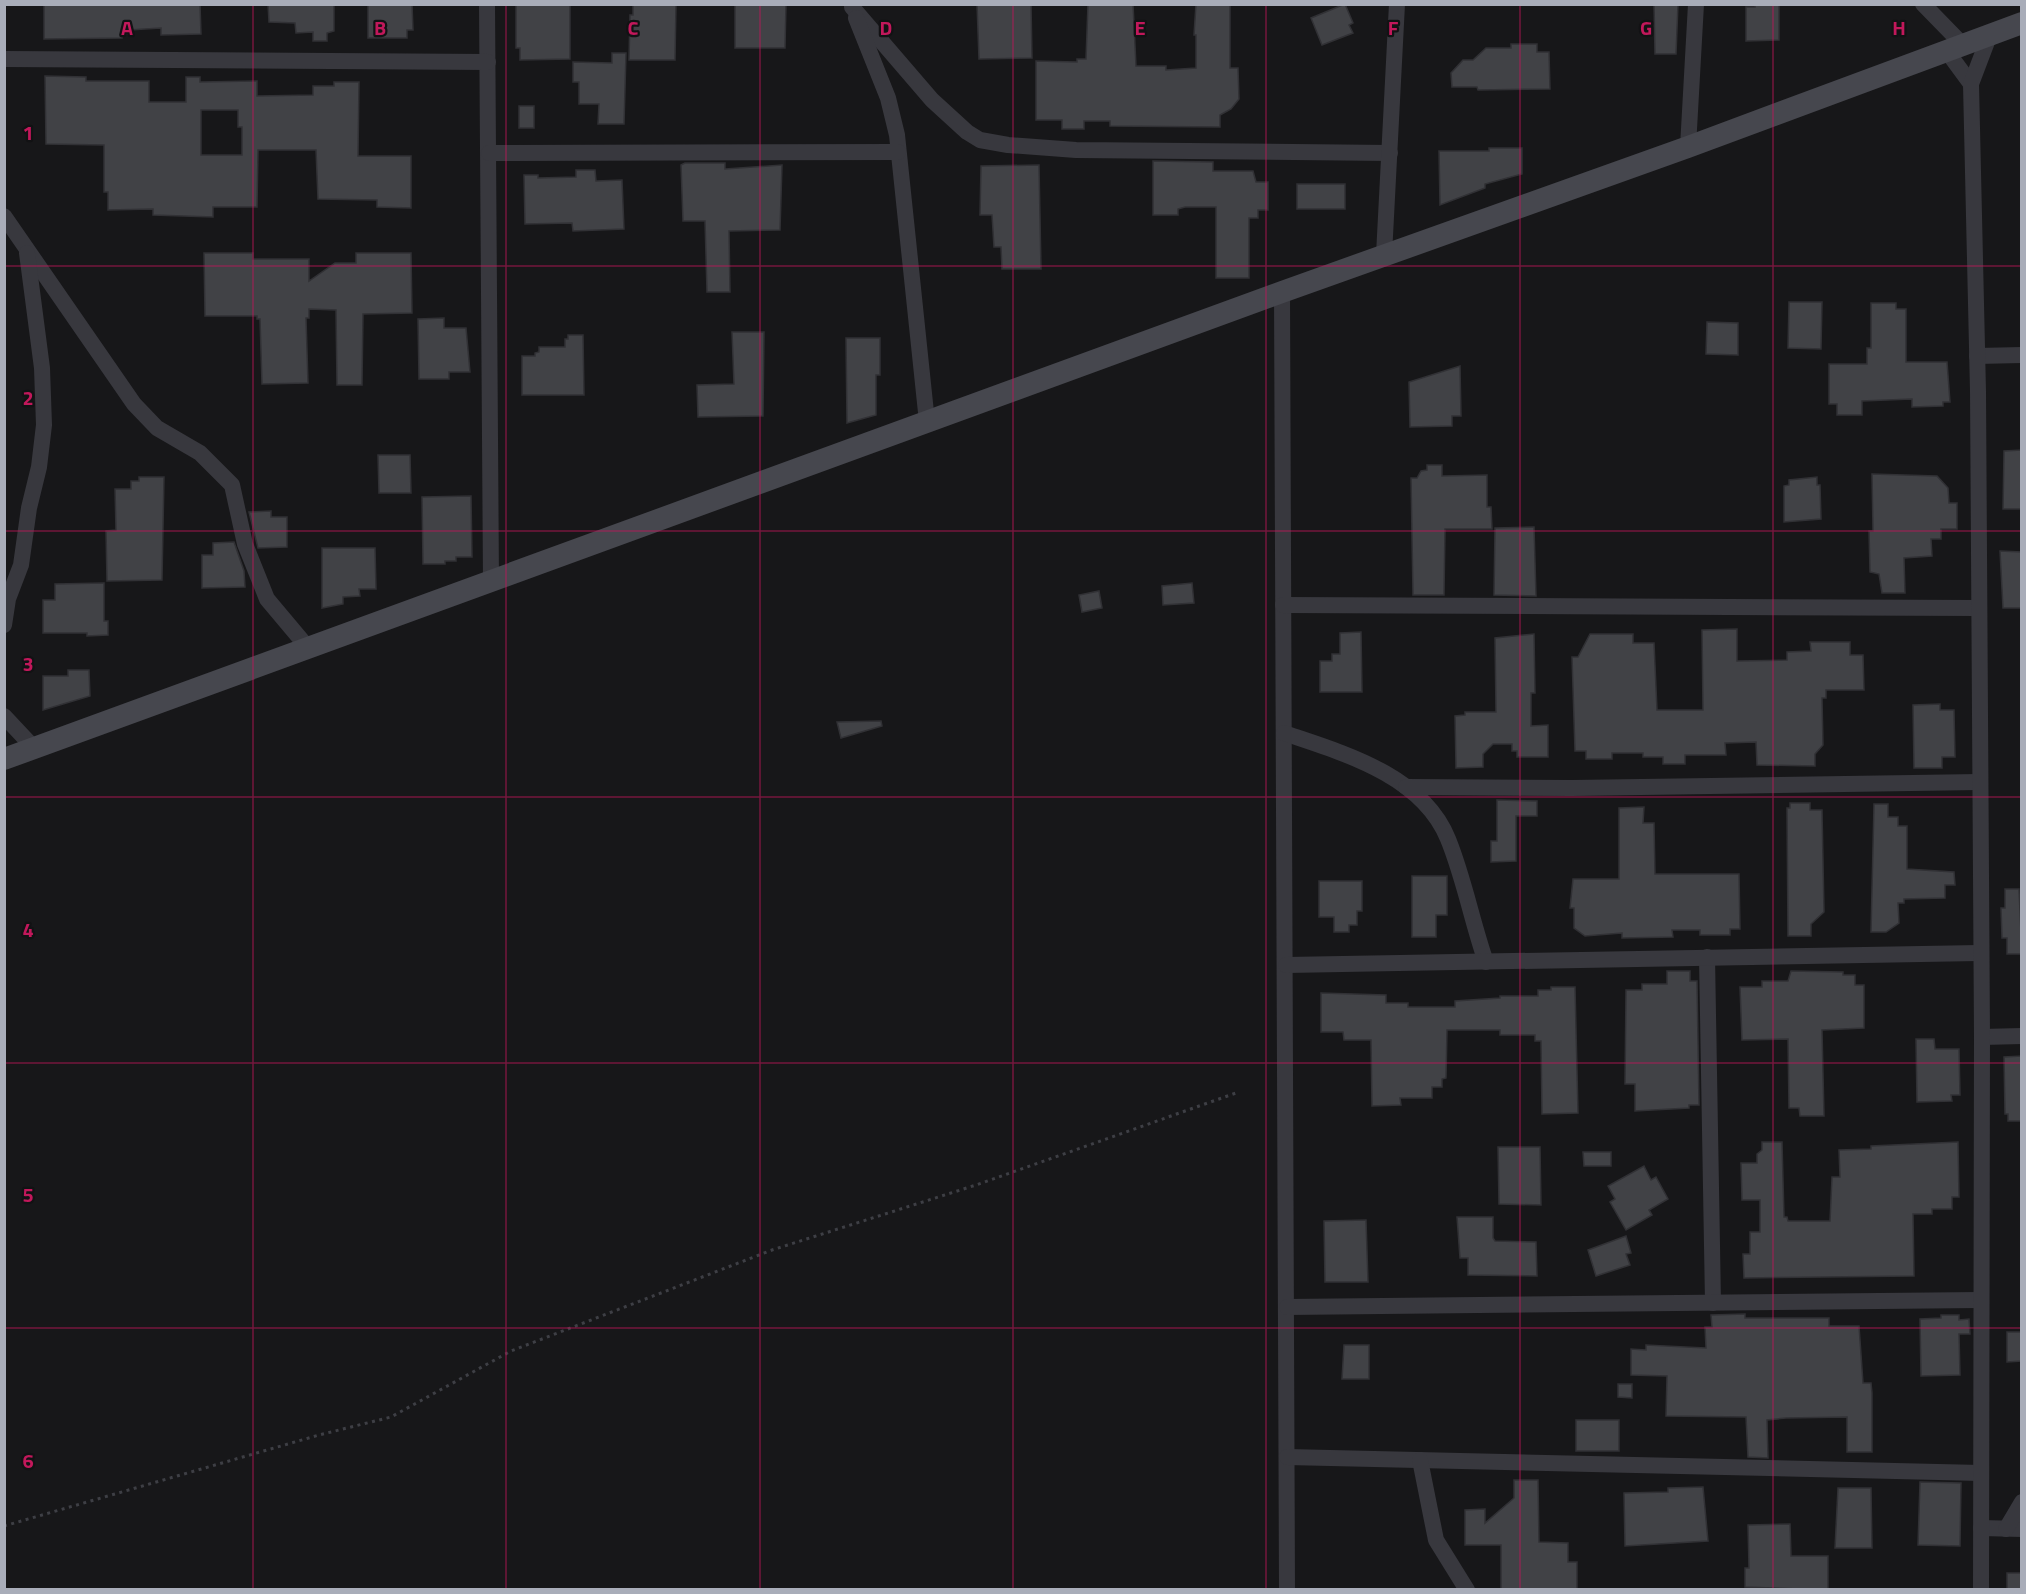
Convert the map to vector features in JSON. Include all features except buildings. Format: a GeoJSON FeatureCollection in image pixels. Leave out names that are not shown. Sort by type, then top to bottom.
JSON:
{"type":"FeatureCollection","features":[{"type":"Feature","properties":{"kind":"street"},"geometry":{"type":"LineString","coordinates":[[487,4],[491,582]]}},
{"type":"Feature","properties":{"kind":"street"},"geometry":{"type":"LineString","coordinates":[[1384,255],[1398,4]]}},
{"type":"Feature","properties":{"kind":"street"},"geometry":{"type":"LineString","coordinates":[[1688,147],[1696,4]]}},
{"type":"Feature","properties":{"kind":"street"},"geometry":{"type":"LineString","coordinates":[[1923,4],[1954,47],[1971,84]]}},
{"type":"Feature","properties":{"kind":"street"},"geometry":{"type":"LineString","coordinates":[[852,6],[932,100],[967,132],[980,140],[1008,146],[1076,150],[1390,153]]}},
{"type":"Feature","properties":{"kind":"street"},"geometry":{"type":"LineString","coordinates":[[852,6],[888,98],[898,152],[927,422]]}},
{"type":"Feature","properties":{"kind":"street"},"geometry":{"type":"LineString","coordinates":[[4,759],[1282,291],[1688,147],[2022,23]]}},
{"type":"Feature","properties":{"kind":"street"},"geometry":{"type":"LineString","coordinates":[[1981,1590],[1982,1036],[1979,953],[1977,356],[1971,84],[1990,34]]}},
{"type":"Feature","properties":{"kind":"street"},"geometry":{"type":"LineString","coordinates":[[4,59],[488,62]]}},
{"type":"Feature","properties":{"kind":"street"},"geometry":{"type":"LineString","coordinates":[[489,153],[898,152]]}},
{"type":"Feature","properties":{"kind":"street"},"geometry":{"type":"LineString","coordinates":[[4,216],[17,243],[134,404],[157,428],[200,453],[232,485],[245,544],[267,599],[309,648]]}},
{"type":"Feature","properties":{"kind":"street"},"geometry":{"type":"LineString","coordinates":[[4,624],[8,599],[21,565],[29,508],[39,468],[44,425],[42,368],[17,243]]}},
{"type":"Feature","properties":{"kind":"street"},"geometry":{"type":"LineString","coordinates":[[1282,291],[1287,1590]]}},
{"type":"Feature","properties":{"kind":"street"},"geometry":{"type":"LineString","coordinates":[[1977,356],[2022,355]]}},
{"type":"Feature","properties":{"kind":"street"},"geometry":{"type":"LineString","coordinates":[[1283,605],[1978,608]]}},
{"type":"Feature","properties":{"kind":"street"},"geometry":{"type":"LineString","coordinates":[[4,716],[34,748]]}},
{"type":"Feature","properties":{"kind":"street"},"geometry":{"type":"LineString","coordinates":[[1284,732],[1358,758],[1406,787],[1429,809],[1448,838],[1486,962]]}},
{"type":"Feature","properties":{"kind":"street"},"geometry":{"type":"LineString","coordinates":[[1406,787],[1572,788],[1979,782]]}},
{"type":"Feature","properties":{"kind":"street"},"geometry":{"type":"LineString","coordinates":[[1286,965],[1979,953]]}},
{"type":"Feature","properties":{"kind":"street"},"geometry":{"type":"LineString","coordinates":[[1707,957],[1713,1303]]}},
{"type":"Feature","properties":{"kind":"street"},"geometry":{"type":"LineString","coordinates":[[1982,1036],[2022,1036]]}},
{"type":"Feature","properties":{"kind":"street"},"geometry":{"type":"LineString","coordinates":[[1287,1307],[1980,1300]]}},
{"type":"Feature","properties":{"kind":"street"},"geometry":{"type":"LineString","coordinates":[[1287,1457],[1981,1473]]}},
{"type":"Feature","properties":{"kind":"street"},"geometry":{"type":"LineString","coordinates":[[1420,1460],[1436,1540],[1467,1590]]}},
{"type":"Feature","properties":{"kind":"street"},"geometry":{"type":"LineString","coordinates":[[1981,1528],[2014,1529],[2022,1502]]}},
{"type":"Feature","properties":{"kind":"path"},"geometry":{"type":"LineString","coordinates":[[4,1526],[319,1435],[391,1417],[511,1351],[772,1250],[976,1185],[1236,1093]]}}]}
